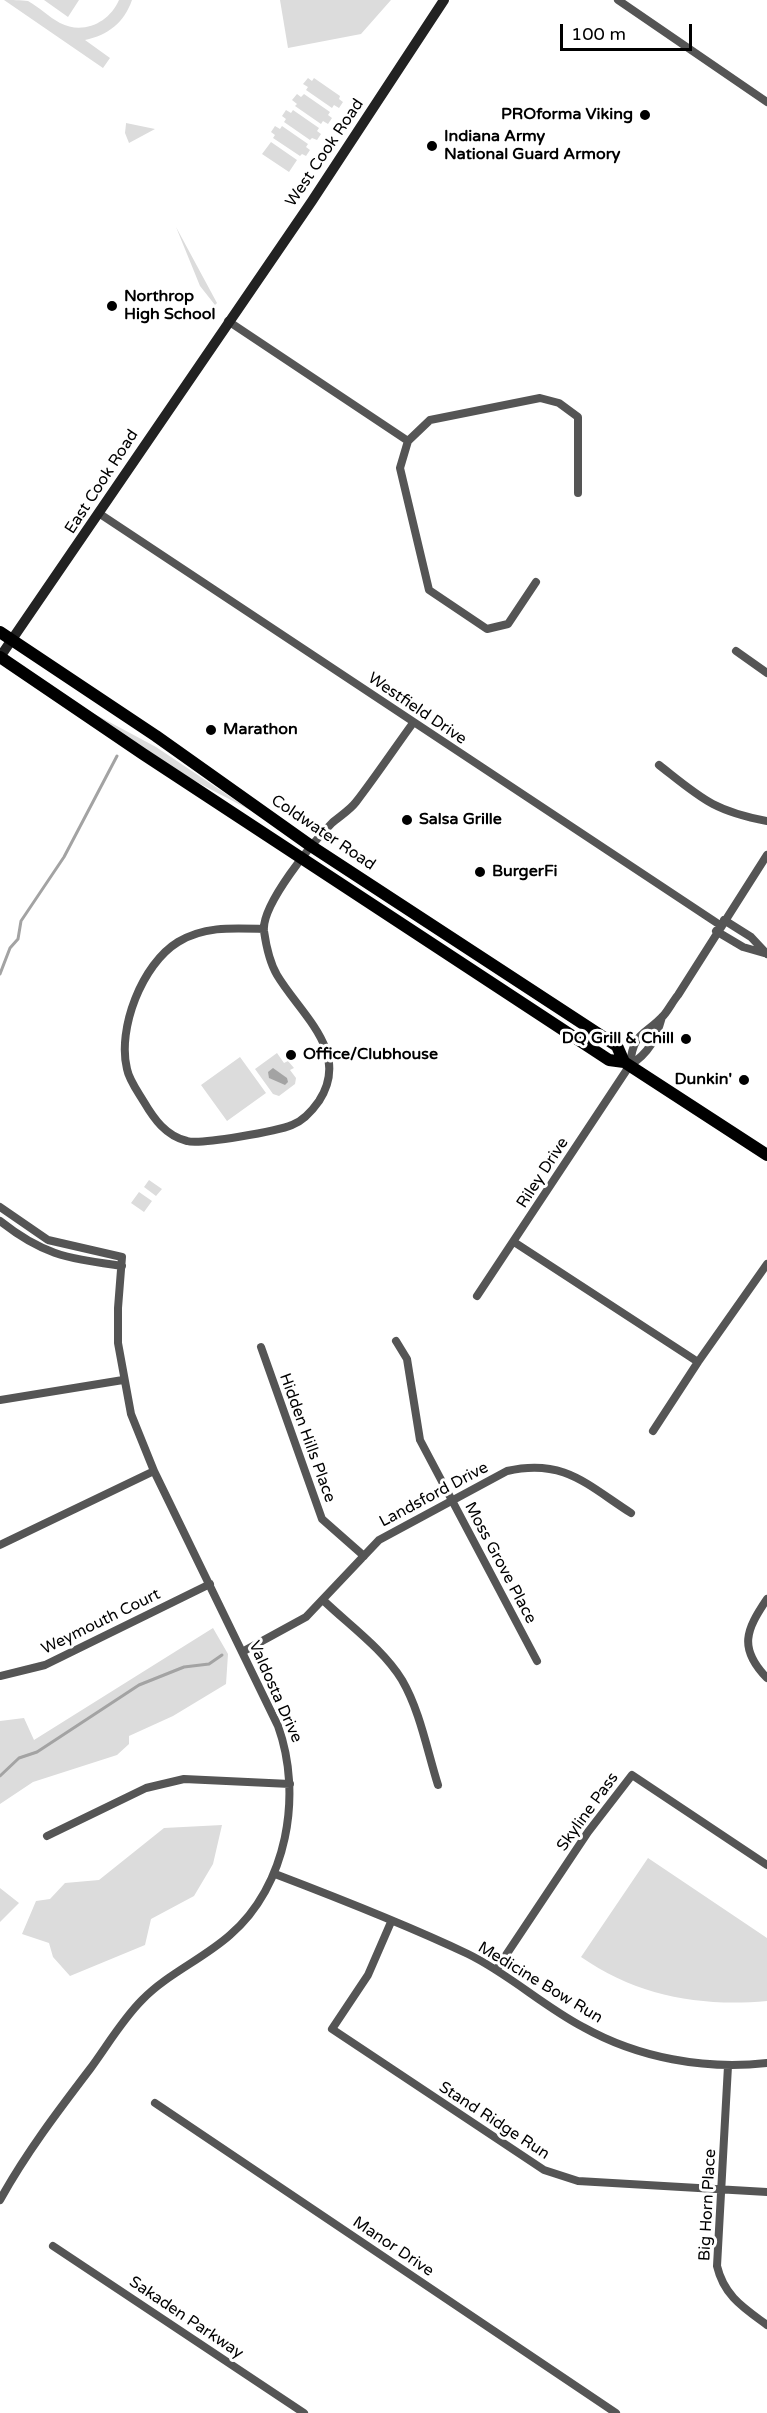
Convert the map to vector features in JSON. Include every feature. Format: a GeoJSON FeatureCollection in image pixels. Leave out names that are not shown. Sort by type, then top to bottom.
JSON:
{"type":"FeatureCollection","features":[{"type":"Feature","properties":{"kind":"main road","name":"West Cook Road"},"geometry":{"type":"LineString","coordinates":[[228,321],[444,0]]}},
{"type":"Feature","properties":{"kind":"main road","name":"East Cook Road"},"geometry":{"type":"LineString","coordinates":[[0,657],[100,514],[228,321]]}},
{"type":"Feature","properties":{"kind":"main road","name":"Coldwater Road"},"geometry":{"type":"LineString","coordinates":[[0,632],[156,736],[311,846],[617,1046],[627,1064]]}},
{"type":"Feature","properties":{"kind":"main road","name":"Coldwater Road"},"geometry":{"type":"LineString","coordinates":[[0,657],[13,668],[609,1060],[627,1064],[767,1155]]}},
{"type":"Feature","properties":{"kind":"street"},"geometry":{"type":"LineString","coordinates":[[618,0],[767,102]]}},
{"type":"Feature","properties":{"kind":"street"},"geometry":{"type":"LineString","coordinates":[[228,321],[408,441]]}},
{"type":"Feature","properties":{"kind":"street"},"geometry":{"type":"LineString","coordinates":[[536,582],[508,624],[487,629],[429,590],[400,468],[408,441],[430,420],[540,398],[559,403],[578,417],[578,493]]}},
{"type":"Feature","properties":{"kind":"street","name":"Westfield Drive"},"geometry":{"type":"LineString","coordinates":[[100,514],[720,925]]}},
{"type":"Feature","properties":{"kind":"street"},"geometry":{"type":"LineString","coordinates":[[736,651],[767,673]]}},
{"type":"Feature","properties":{"kind":"street"},"geometry":{"type":"LineString","coordinates":[[263,928],[230,927],[205,930],[178,942],[158,958],[145,978],[125,1033],[124,1051],[127,1072],[162,1128],[189,1142],[209,1142],[292,1125],[311,1112],[321,1098],[329,1082],[330,1062],[325,1042],[276,974],[263,928],[276,894],[311,846],[333,822],[355,804],[413,723]]}},
{"type":"Feature","properties":{"kind":"street"},"geometry":{"type":"LineString","coordinates":[[659,765],[709,804],[736,815],[767,820]]}},
{"type":"Feature","properties":{"kind":"street","name":"Riley Drive"},"geometry":{"type":"LineString","coordinates":[[627,1064],[644,1056],[657,1037],[662,1017],[767,855]]}},
{"type":"Feature","properties":{"kind":"street"},"geometry":{"type":"LineString","coordinates":[[720,925],[743,947],[766,954]]}},
{"type":"Feature","properties":{"kind":"street"},"geometry":{"type":"LineString","coordinates":[[720,925],[751,937],[766,954]]}},
{"type":"Feature","properties":{"kind":"street","name":"Riley Drive"},"geometry":{"type":"LineString","coordinates":[[477,1296],[627,1064],[632,1048],[646,1028],[662,1017]]}},
{"type":"Feature","properties":{"kind":"street","name":"Valdosta Drive"},"geometry":{"type":"LineString","coordinates":[[0,1208],[48,1240],[122,1257],[118,1308],[123,1380],[130,1414],[154,1472],[281,1733],[288,1759],[290,1784],[284,1838],[274,1874],[249,1916],[232,1933],[156,1988],[133,2010],[31,2148],[0,2200]]}},
{"type":"Feature","properties":{"kind":"street"},"geometry":{"type":"LineString","coordinates":[[0,1221],[43,1251],[71,1259],[122,1266]]}},
{"type":"Feature","properties":{"kind":"street"},"geometry":{"type":"LineString","coordinates":[[514,1242],[698,1362]]}},
{"type":"Feature","properties":{"kind":"street"},"geometry":{"type":"LineString","coordinates":[[653,1431],[767,1264]]}},
{"type":"Feature","properties":{"kind":"street","name":"Moss Grove Place"},"geometry":{"type":"LineString","coordinates":[[396,1341],[407,1359],[420,1440],[537,1661]]}},
{"type":"Feature","properties":{"kind":"street","name":"Hidden Hills Place"},"geometry":{"type":"LineString","coordinates":[[261,1347],[322,1519],[364,1556]]}},
{"type":"Feature","properties":{"kind":"street"},"geometry":{"type":"LineString","coordinates":[[0,1400],[123,1380]]}},
{"type":"Feature","properties":{"kind":"street","name":"Landsford Drive"},"geometry":{"type":"LineString","coordinates":[[243,1652],[292,1627],[323,1600],[379,1540],[507,1471],[529,1466],[549,1467],[574,1475],[631,1513]]}},
{"type":"Feature","properties":{"kind":"street"},"geometry":{"type":"LineString","coordinates":[[0,1545],[154,1472]]}},
{"type":"Feature","properties":{"kind":"street","name":"Weymouth Court"},"geometry":{"type":"LineString","coordinates":[[0,1676],[45,1665],[210,1584]]}},
{"type":"Feature","properties":{"kind":"street"},"geometry":{"type":"LineString","coordinates":[[767,1599],[748,1632],[749,1650],[757,1668],[767,1678]]}},
{"type":"Feature","properties":{"kind":"street"},"geometry":{"type":"LineString","coordinates":[[323,1600],[390,1664],[402,1680],[414,1707],[438,1785]]}},
{"type":"Feature","properties":{"kind":"street","name":"Skyline Pass"},"geometry":{"type":"LineString","coordinates":[[496,1970],[588,1832],[632,1775],[767,1865]]}},
{"type":"Feature","properties":{"kind":"street"},"geometry":{"type":"LineString","coordinates":[[47,1836],[146,1788],[184,1779],[290,1784]]}},
{"type":"Feature","properties":{"kind":"street","name":"Medicine Bow Run"},"geometry":{"type":"LineString","coordinates":[[274,1874],[469,1955],[496,1970],[583,2028],[629,2048],[682,2061],[728,2066],[767,2063]]}},
{"type":"Feature","properties":{"kind":"street","name":"Stand Ridge Run"},"geometry":{"type":"LineString","coordinates":[[391,1922],[368,1975],[332,2029],[544,2170],[578,2181],[767,2192]]}},
{"type":"Feature","properties":{"kind":"street","name":"Big Horn Place"},"geometry":{"type":"LineString","coordinates":[[728,2066],[717,2266],[729,2295],[767,2325]]}},
{"type":"Feature","properties":{"kind":"street","name":"Manor Drive"},"geometry":{"type":"LineString","coordinates":[[154,2103],[616,2413]]}},
{"type":"Feature","properties":{"kind":"street","name":"Sakaden Parkway"},"geometry":{"type":"LineString","coordinates":[[53,2246],[304,2413]]}},
{"type":"Feature","properties":{"kind":"shaded area"},"geometry":{"type":"Polygon","coordinates":[[[4,0],[28,1],[60,23],[78,28],[102,21],[115,8],[119,0],[132,0],[125,15],[114,27],[101,35],[85,40],[110,58],[103,68],[4,0]]]}},
{"type":"Feature","properties":{"kind":"shaded area"},"geometry":{"type":"Polygon","coordinates":[[[44,0],[79,0],[68,17],[44,0]]]}},
{"type":"Feature","properties":{"kind":"shaded area"},"geometry":{"type":"Polygon","coordinates":[[[280,0],[391,0],[361,34],[288,48],[280,0]]]}},
{"type":"Feature","properties":{"kind":"shaded area"},"geometry":{"type":"Polygon","coordinates":[[[308,78],[312,81],[314,78],[340,96],[339,99],[343,102],[339,108],[334,105],[332,108],[306,90],[308,87],[303,84],[308,78]]]}},
{"type":"Feature","properties":{"kind":"shaded area"},"geometry":{"type":"Polygon","coordinates":[[[297,94],[301,97],[304,94],[330,112],[328,115],[332,118],[328,124],[323,121],[321,124],[295,106],[297,104],[292,100],[297,94]]]}},
{"type":"Feature","properties":{"kind":"shaded area"},"geometry":{"type":"Polygon","coordinates":[[[286,110],[291,113],[293,110],[319,128],[317,131],[321,134],[317,140],[312,138],[310,140],[284,122],[286,119],[282,116],[286,110]]]}},
{"type":"Feature","properties":{"kind":"shaded area"},"geometry":{"type":"Polygon","coordinates":[[[126,123],[155,129],[129,143],[125,133],[126,123]]]}},
{"type":"Feature","properties":{"kind":"shaded area"},"geometry":{"type":"Polygon","coordinates":[[[275,126],[280,129],[282,126],[308,144],[306,147],[310,150],[306,156],[302,154],[300,156],[273,138],[275,135],[271,132],[275,126]]]}},
{"type":"Feature","properties":{"kind":"shaded area"},"geometry":{"type":"Polygon","coordinates":[[[271,142],[297,160],[289,172],[262,154],[271,142]]]}},
{"type":"Feature","properties":{"kind":"shaded area"},"geometry":{"type":"Polygon","coordinates":[[[176,227],[217,303],[215,305],[200,286],[176,227]]]}},
{"type":"Feature","properties":{"kind":"shaded area"},"geometry":{"type":"Polygon","coordinates":[[[87,710],[156,747],[250,810],[191,779],[87,710]]]}},
{"type":"Feature","properties":{"kind":"shaded area"},"geometry":{"type":"Polygon","coordinates":[[[277,1053],[284,1063],[288,1061],[294,1068],[290,1070],[296,1078],[295,1084],[279,1096],[273,1094],[255,1069],[277,1053]]]}},
{"type":"Feature","properties":{"kind":"shaded area"},"geometry":{"type":"Polygon","coordinates":[[[240,1057],[266,1093],[227,1121],[201,1085],[240,1057]]]}},
{"type":"Feature","properties":{"kind":"shaded area"},"geometry":{"type":"Polygon","coordinates":[[[273,1068],[287,1078],[288,1082],[285,1085],[269,1078],[268,1072],[273,1068]]]}},
{"type":"Feature","properties":{"kind":"shaded area"},"geometry":{"type":"Polygon","coordinates":[[[149,1180],[162,1189],[156,1196],[144,1187],[149,1180]]]}},
{"type":"Feature","properties":{"kind":"shaded area"},"geometry":{"type":"Polygon","coordinates":[[[139,1192],[152,1201],[144,1212],[131,1203],[139,1192]]]}},
{"type":"Feature","properties":{"kind":"shaded area"},"geometry":{"type":"Polygon","coordinates":[[[213,1628],[228,1654],[226,1684],[173,1716],[129,1736],[129,1744],[117,1755],[33,1782],[0,1804],[0,1721],[24,1718],[34,1740],[213,1628]]]}},
{"type":"Feature","properties":{"kind":"shaded area"},"geometry":{"type":"Polygon","coordinates":[[[222,1825],[213,1864],[194,1896],[151,1919],[145,1945],[70,1976],[53,1957],[49,1943],[22,1934],[36,1901],[50,1899],[65,1883],[99,1880],[164,1828],[222,1825]]]}},
{"type":"Feature","properties":{"kind":"shaded area"},"geometry":{"type":"Polygon","coordinates":[[[648,1858],[767,1938],[767,2001],[718,2002],[670,1996],[624,1981],[581,1957],[648,1858]]]}},
{"type":"Feature","properties":{"kind":"shaded area"},"geometry":{"type":"Polygon","coordinates":[[[0,1888],[19,1903],[0,1922],[0,1888]]]}},
{"type":"Feature","properties":{"kind":"waterway"},"geometry":{"type":"LineString","coordinates":[[0,974],[10,948],[18,939],[21,921],[64,857],[117,756]]}},
{"type":"Feature","properties":{"kind":"waterway"},"geometry":{"type":"LineString","coordinates":[[0,1776],[19,1758],[37,1752],[139,1685],[184,1667],[209,1664],[222,1655]]}},
{"type":"Feature","properties":{"kind":"place","name":"PROforma Viking"},"geometry":{"type":"Point","coordinates":[645,115]}},
{"type":"Feature","properties":{"kind":"place","name":"Indiana Army National Guard Armory"},"geometry":{"type":"Point","coordinates":[432,146]}},
{"type":"Feature","properties":{"kind":"place","name":"Northrop High School"},"geometry":{"type":"Point","coordinates":[112,306]}},
{"type":"Feature","properties":{"kind":"place","name":"Marathon"},"geometry":{"type":"Point","coordinates":[211,730]}},
{"type":"Feature","properties":{"kind":"place","name":"Salsa Grille"},"geometry":{"type":"Point","coordinates":[407,820]}},
{"type":"Feature","properties":{"kind":"place","name":"BurgerFi"},"geometry":{"type":"Point","coordinates":[480,872]}},
{"type":"Feature","properties":{"kind":"place","name":"DQ Grill & Chill"},"geometry":{"type":"Point","coordinates":[686,1039]}},
{"type":"Feature","properties":{"kind":"place","name":"Office/Clubhouse"},"geometry":{"type":"Point","coordinates":[291,1055]}},
{"type":"Feature","properties":{"kind":"place","name":"Dunkin'"},"geometry":{"type":"Point","coordinates":[744,1080]}}]}
